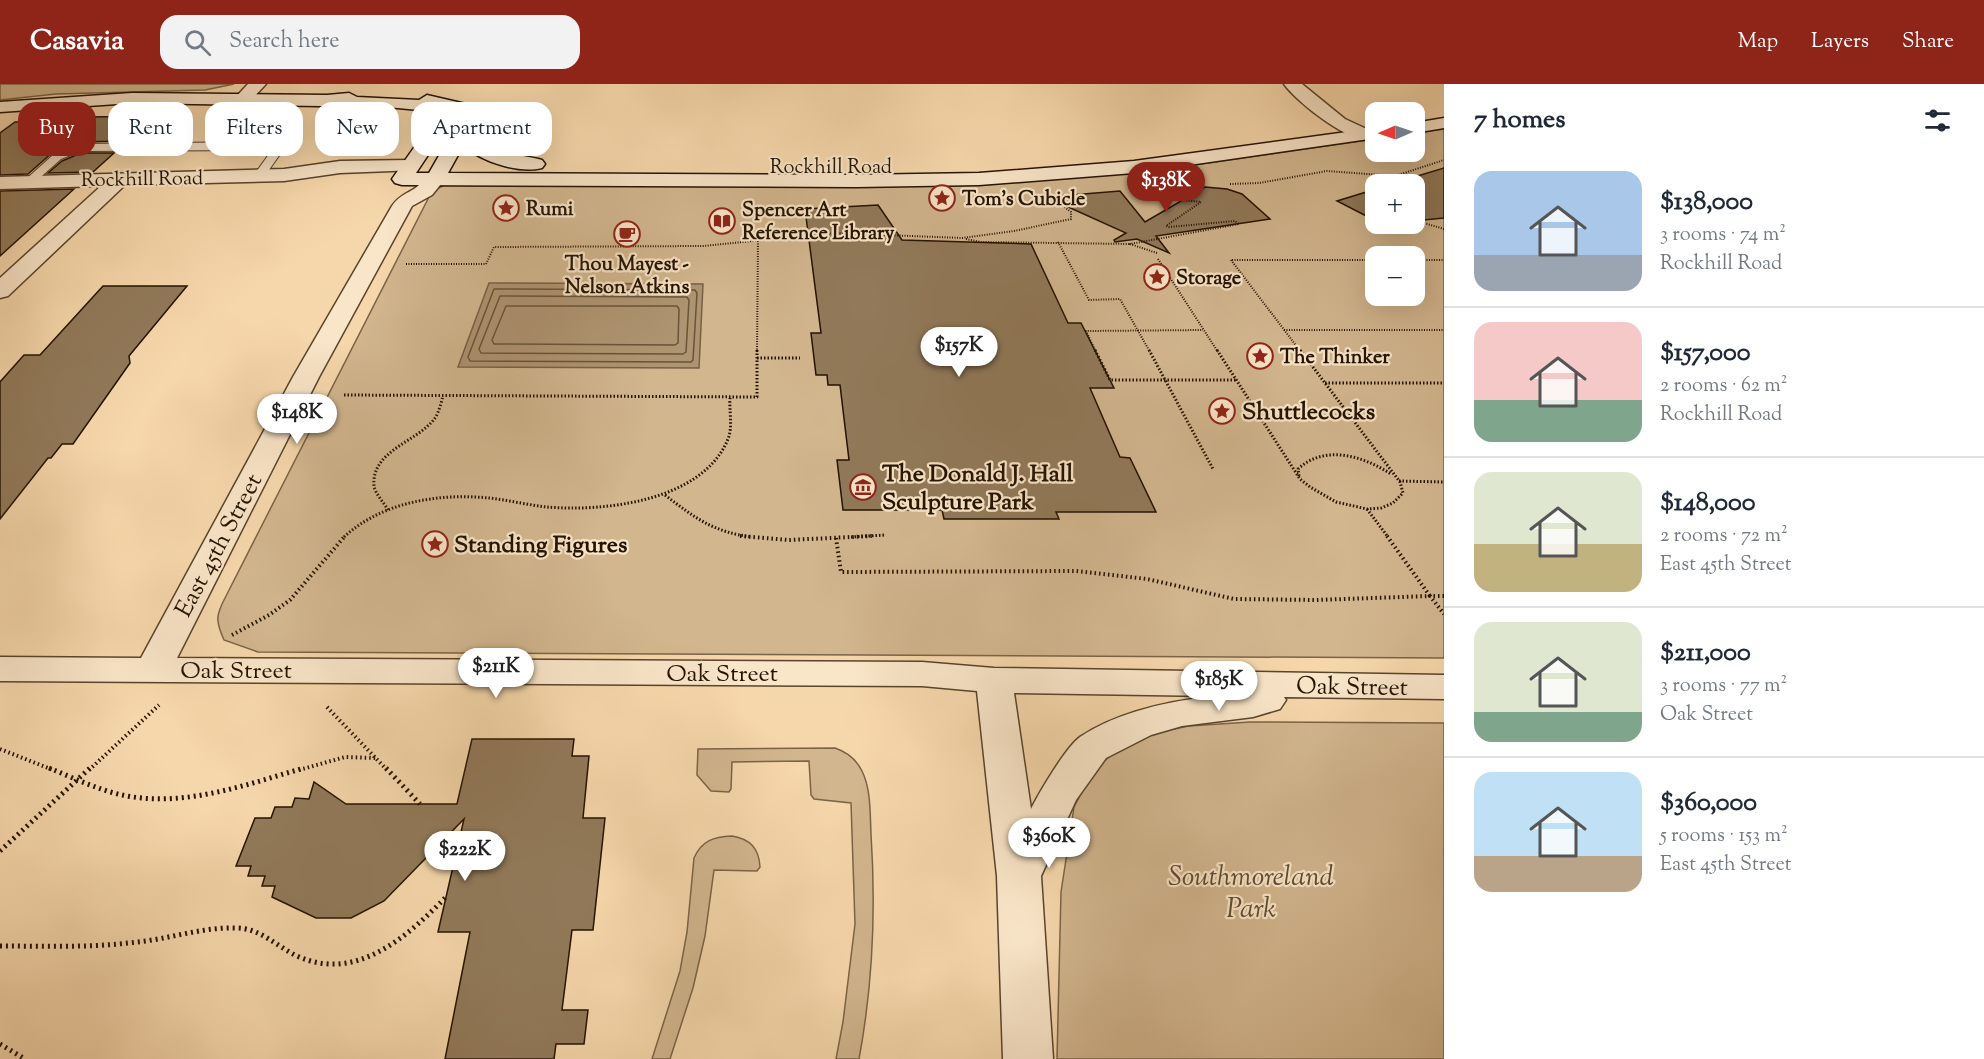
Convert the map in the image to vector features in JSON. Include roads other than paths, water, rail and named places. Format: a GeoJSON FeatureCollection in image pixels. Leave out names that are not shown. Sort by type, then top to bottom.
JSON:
{"type":"FeatureCollection","features":[{"type":"Feature","properties":{"kind":"main road"},"geometry":{"type":"LineString","coordinates":[[243,98],[258,84]]}},
{"type":"Feature","properties":{"kind":"main road"},"geometry":{"type":"LineString","coordinates":[[1292,84],[1339,123]]}},
{"type":"Feature","properties":{"kind":"main road"},"geometry":{"type":"LineString","coordinates":[[0,106],[132,98],[422,99],[440,102]]}},
{"type":"Feature","properties":{"kind":"main road","name":"East 45th Street"},"geometry":{"type":"LineString","coordinates":[[153,669],[406,182],[442,119],[442,113],[437,109],[407,104],[327,100]]}},
{"type":"Feature","properties":{"kind":"main road"},"geometry":{"type":"LineString","coordinates":[[1425,112],[1444,109]]}},
{"type":"Feature","properties":{"kind":"main road","name":"Rockhill Road"},"geometry":{"type":"LineString","coordinates":[[0,183],[260,175],[406,182],[438,172],[558,166],[884,166],[1012,162],[1126,153],[1339,123],[1365,128]]}},
{"type":"Feature","properties":{"kind":"main road"},"geometry":{"type":"LineString","coordinates":[[1425,126],[1444,123]]}},
{"type":"Feature","properties":{"kind":"main road","name":"Rockhill Road"},"geometry":{"type":"LineString","coordinates":[[438,172],[856,181],[979,179],[1134,167],[1365,130]]}},
{"type":"Feature","properties":{"kind":"main road","name":"East 45th Street"},"geometry":{"type":"LineString","coordinates":[[406,182],[425,191],[447,156]]}},
{"type":"Feature","properties":{"kind":"main road"},"geometry":{"type":"LineString","coordinates":[[490,156],[558,166]]}},
{"type":"Feature","properties":{"kind":"main road"},"geometry":{"type":"LineString","coordinates":[[0,291],[120,178]]}},
{"type":"Feature","properties":{"kind":"main road","name":"Oak Street"},"geometry":{"type":"LineString","coordinates":[[0,669],[922,674],[994,680],[1444,687]]}},
{"type":"Feature","properties":{"kind":"main road"},"geometry":{"type":"LineString","coordinates":[[994,680],[1019,876],[1028,1059]]}},
{"type":"Feature","properties":{"kind":"main road"},"geometry":{"type":"LineString","coordinates":[[1019,876],[1059,794],[1092,748],[1138,725],[1182,712],[1253,704],[1312,686]]}},
{"type":"Feature","properties":{"kind":"lane"},"geometry":{"type":"LineString","coordinates":[[30,181],[62,152],[72,148],[91,146],[264,145],[277,147],[278,150],[260,175]]}},
{"type":"Feature","properties":{"kind":"water"},"geometry":{"type":"Polygon","coordinates":[[[489,283],[703,284],[699,368],[458,367],[489,283]]]}},
{"type":"Feature","properties":{"kind":"place","name":"Tom's Cubicle"},"geometry":{"type":"Point","coordinates":[942,198]}},
{"type":"Feature","properties":{"kind":"place","name":"Rumi"},"geometry":{"type":"Point","coordinates":[506,208]}},
{"type":"Feature","properties":{"kind":"place","name":"Spencer Art Reference Library"},"geometry":{"type":"Point","coordinates":[722,221]}},
{"type":"Feature","properties":{"kind":"place","name":"Thou Mayest - Nelson Atkins"},"geometry":{"type":"Point","coordinates":[627,234]}},
{"type":"Feature","properties":{"kind":"place","name":"Storage"},"geometry":{"type":"Point","coordinates":[1157,277]}},
{"type":"Feature","properties":{"kind":"place","name":"The Thinker"},"geometry":{"type":"Point","coordinates":[1260,356]}},
{"type":"Feature","properties":{"kind":"place","name":"Shuttlecocks"},"geometry":{"type":"Point","coordinates":[1222,411]}},
{"type":"Feature","properties":{"kind":"place","name":"The Donald J. Hall Sculpture Park"},"geometry":{"type":"Point","coordinates":[863,487]}},
{"type":"Feature","properties":{"kind":"place","name":"Standing Figures"},"geometry":{"type":"Point","coordinates":[435,544]}},
{"type":"Feature","properties":{"kind":"park label","name":"Southmoreland Park"},"geometry":{"type":"Point","coordinates":[1251,891]}}]}
